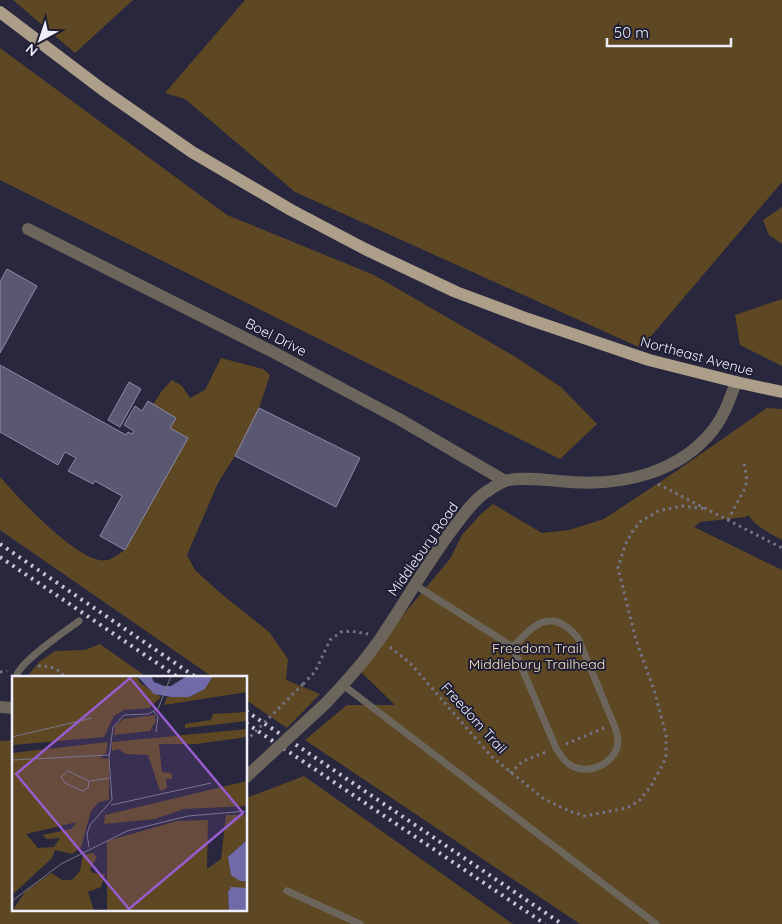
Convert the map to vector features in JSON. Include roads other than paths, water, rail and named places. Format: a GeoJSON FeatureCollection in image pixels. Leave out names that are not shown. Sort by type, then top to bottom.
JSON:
{"type":"FeatureCollection","features":[{"type":"Feature","properties":{"kind":"main road","name":"Northeast Avenue"},"geometry":{"type":"LineString","coordinates":[[0,12],[103,90],[192,152],[291,210],[365,249],[456,292],[528,320],[650,360],[782,392]]}},
{"type":"Feature","properties":{"kind":"street","name":"Boel Drive"},"geometry":{"type":"LineString","coordinates":[[28,229],[275,353],[399,419],[506,481]]}},
{"type":"Feature","properties":{"kind":"street","name":"Middlebury Road"},"geometry":{"type":"LineString","coordinates":[[248,775],[343,686],[379,641],[442,543],[464,514],[484,493],[506,481],[527,479],[600,483],[624,480],[656,471],[678,461],[699,446],[720,419],[736,382]]}},
{"type":"Feature","properties":{"kind":"lane"},"geometry":{"type":"LineString","coordinates":[[415,585],[513,647],[556,748],[563,760],[574,767],[586,770],[598,768],[608,761],[615,753],[618,739],[616,732],[578,638],[570,628],[557,621],[538,623],[525,633],[513,647]]}},
{"type":"Feature","properties":{"kind":"lane"},"geometry":{"type":"LineString","coordinates":[[16,676],[28,660],[79,621]]}},
{"type":"Feature","properties":{"kind":"lane"},"geometry":{"type":"LineString","coordinates":[[343,686],[656,924]]}},
{"type":"Feature","properties":{"kind":"lane"},"geometry":{"type":"LineString","coordinates":[[287,891],[360,924]]}},
{"type":"Feature","properties":{"kind":"railway"},"geometry":{"type":"LineString","coordinates":[[0,544],[194,676]]}},
{"type":"Feature","properties":{"kind":"railway"},"geometry":{"type":"LineString","coordinates":[[0,557],[176,676]]}},
{"type":"Feature","properties":{"kind":"railway"},"geometry":{"type":"LineString","coordinates":[[248,712],[562,924]]}},
{"type":"Feature","properties":{"kind":"railway"},"geometry":{"type":"LineString","coordinates":[[248,724],[545,924]]}},
{"type":"Feature","properties":{"kind":"park label","name":"Freedom Trail Middlebury Trailhead"},"geometry":{"type":"Point","coordinates":[537,656]}}]}
